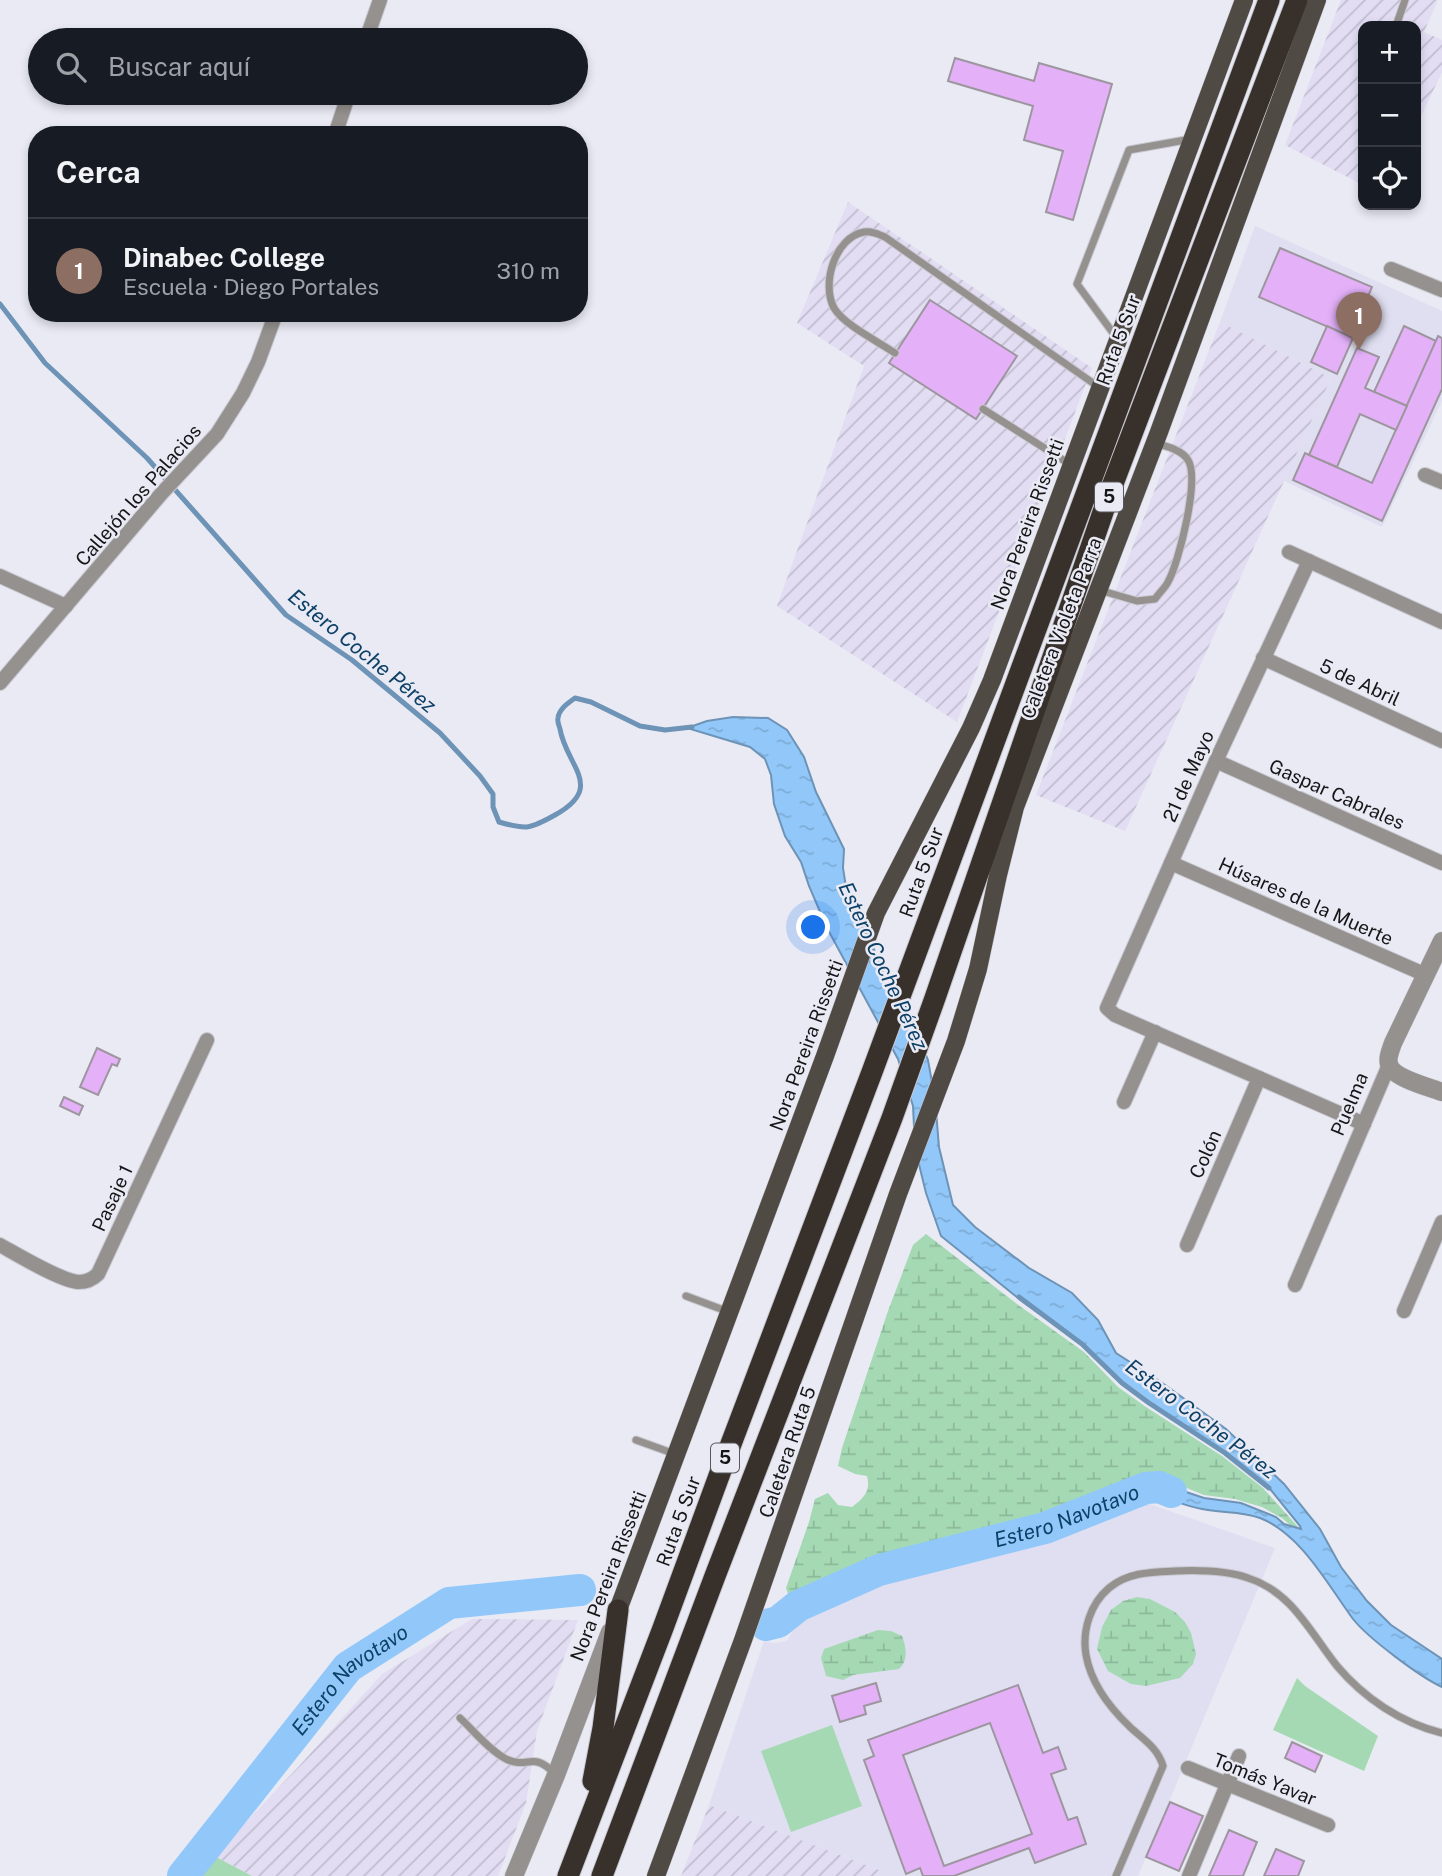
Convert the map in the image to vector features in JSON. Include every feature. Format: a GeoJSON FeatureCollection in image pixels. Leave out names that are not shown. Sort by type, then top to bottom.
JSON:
{"type":"FeatureCollection","features":[{"type":"Feature","properties":{"kind":"highway","name":"Ruta 5 Sur"},"geometry":{"type":"LineString","coordinates":[[568,1876],[872,1072],[1269,0]]}},
{"type":"Feature","properties":{"kind":"highway","name":"5"},"geometry":{"type":"LineString","coordinates":[[602,1876],[892,1118],[1111,489],[1297,0]]}},
{"type":"Feature","properties":{"kind":"highway"},"geometry":{"type":"LineString","coordinates":[[579,1845],[598,1759],[618,1610]]}},
{"type":"Feature","properties":{"kind":"main road","name":"Nora Pereira Rissetti"},"geometry":{"type":"LineString","coordinates":[[618,1610],[876,913],[971,728],[992,680],[1244,0]]}},
{"type":"Feature","properties":{"kind":"main road","name":"Caletera Violeta Parra"},"geometry":{"type":"LineString","coordinates":[[956,1041],[978,968],[1015,807],[1155,442],[1317,0]]}},
{"type":"Feature","properties":{"kind":"main road","name":"Caletera Ruta 5"},"geometry":{"type":"LineString","coordinates":[[656,1876],[743,1640],[898,1194],[956,1041]]}},
{"type":"Feature","properties":{"kind":"street"},"geometry":{"type":"LineString","coordinates":[[370,28],[380,0]]}},
{"type":"Feature","properties":{"kind":"street"},"geometry":{"type":"LineString","coordinates":[[338,126],[345,105]]}},
{"type":"Feature","properties":{"kind":"street"},"geometry":{"type":"LineString","coordinates":[[1391,269],[1442,290]]}},
{"type":"Feature","properties":{"kind":"street","name":"Callejón los Palacios"},"geometry":{"type":"LineString","coordinates":[[0,682],[161,494],[217,434],[243,393],[273,322]]}},
{"type":"Feature","properties":{"kind":"street"},"geometry":{"type":"LineString","coordinates":[[1424,475],[1442,482]]}},
{"type":"Feature","properties":{"kind":"street"},"geometry":{"type":"LineString","coordinates":[[1289,552],[1442,622]]}},
{"type":"Feature","properties":{"kind":"street","name":"21 de Mayo"},"geometry":{"type":"LineString","coordinates":[[1155,1032],[1115,1015],[1107,1008],[1216,761],[1309,561]]}},
{"type":"Feature","properties":{"kind":"street"},"geometry":{"type":"LineString","coordinates":[[0,576],[66,606]]}},
{"type":"Feature","properties":{"kind":"street","name":"5 de Abril"},"geometry":{"type":"LineString","coordinates":[[1263,658],[1442,741]]}},
{"type":"Feature","properties":{"kind":"street","name":"Gaspar Cabrales"},"geometry":{"type":"LineString","coordinates":[[1216,761],[1442,863]]}},
{"type":"Feature","properties":{"kind":"street","name":"Húsares de la Muerte"},"geometry":{"type":"LineString","coordinates":[[1171,863],[1426,975]]}},
{"type":"Feature","properties":{"kind":"street","name":"Puelma"},"geometry":{"type":"LineString","coordinates":[[1295,1285],[1388,1065],[1393,1043],[1442,941]]}},
{"type":"Feature","properties":{"kind":"street"},"geometry":{"type":"LineString","coordinates":[[1124,1101],[1155,1032],[1364,1124]]}},
{"type":"Feature","properties":{"kind":"street","name":"Pasaje 1"},"geometry":{"type":"LineString","coordinates":[[0,1245],[67,1280],[92,1280],[98,1274],[207,1040]]}},
{"type":"Feature","properties":{"kind":"street"},"geometry":{"type":"LineString","coordinates":[[1388,1065],[1401,1077],[1442,1092]]}},
{"type":"Feature","properties":{"kind":"street","name":"Colón"},"geometry":{"type":"LineString","coordinates":[[1186,1245],[1259,1079]]}},
{"type":"Feature","properties":{"kind":"street"},"geometry":{"type":"LineString","coordinates":[[1404,1311],[1442,1222]]}},
{"type":"Feature","properties":{"kind":"street","name":"Nora Pereira Rissetti"},"geometry":{"type":"LineString","coordinates":[[514,1876],[556,1775],[618,1610]]}},
{"type":"Feature","properties":{"kind":"street"},"geometry":{"type":"LineString","coordinates":[[1189,1876],[1239,1756]]}},
{"type":"Feature","properties":{"kind":"street","name":"Tomás Yavar"},"geometry":{"type":"LineString","coordinates":[[1188,1768],[1328,1825]]}},
{"type":"Feature","properties":{"kind":"lane"},"geometry":{"type":"LineString","coordinates":[[1398,21],[1405,0]]}},
{"type":"Feature","properties":{"kind":"lane"},"geometry":{"type":"LineString","coordinates":[[1119,341],[1077,284],[1129,149],[1192,139]]}},
{"type":"Feature","properties":{"kind":"lane"},"geometry":{"type":"LineString","coordinates":[[895,352],[848,322],[835,310],[831,301],[831,270],[842,246],[856,234],[873,232],[885,237],[1100,388]]}},
{"type":"Feature","properties":{"kind":"lane"},"geometry":{"type":"LineString","coordinates":[[983,409],[1071,466]]}},
{"type":"Feature","properties":{"kind":"lane"},"geometry":{"type":"LineString","coordinates":[[1098,590],[1137,601],[1155,599],[1168,582],[1182,540],[1191,497],[1192,468],[1187,457],[1155,442]]}},
{"type":"Feature","properties":{"kind":"lane"},"geometry":{"type":"LineString","coordinates":[[686,1296],[729,1312]]}},
{"type":"Feature","properties":{"kind":"lane"},"geometry":{"type":"LineString","coordinates":[[636,1440],[676,1454]]}},
{"type":"Feature","properties":{"kind":"lane"},"geometry":{"type":"LineString","coordinates":[[1116,1876],[1163,1766],[1158,1753],[1115,1711],[1088,1663],[1085,1644],[1091,1612],[1102,1595],[1130,1576],[1193,1570],[1232,1574],[1256,1581],[1291,1606],[1309,1626],[1338,1668],[1370,1698],[1405,1720],[1442,1733]]}},
{"type":"Feature","properties":{"kind":"lane"},"geometry":{"type":"LineString","coordinates":[[460,1718],[505,1759],[520,1764],[536,1761],[545,1764],[556,1775]]}},
{"type":"Feature","properties":{"kind":"shaded area"},"geometry":{"type":"Polygon","coordinates":[[[1341,0],[1438,0],[1424,32],[1442,40],[1442,72],[1421,116],[1421,21],[1358,21],[1358,182],[1285,145],[1341,0]]]}},
{"type":"Feature","properties":{"kind":"shaded area"},"geometry":{"type":"Polygon","coordinates":[[[848,202],[1092,368],[957,722],[777,606],[864,366],[797,323],[848,202]]]}},
{"type":"Feature","properties":{"kind":"shaded area"},"geometry":{"type":"Polygon","coordinates":[[[1255,226],[1442,311],[1442,401],[1382,527],[1284,481],[1331,378],[1220,322],[1255,226]]]}},
{"type":"Feature","properties":{"kind":"shaded area"},"geometry":{"type":"Polygon","coordinates":[[[1220,322],[1331,378],[1125,831],[1036,795],[1220,322]]]}},
{"type":"Feature","properties":{"kind":"shaded area"},"geometry":{"type":"Polygon","coordinates":[[[1150,1504],[1275,1548],[1138,1876],[877,1876],[879,1870],[709,1805],[764,1641],[787,1641],[798,1621],[886,1580],[1055,1540],[1150,1504]]]}},
{"type":"Feature","properties":{"kind":"shaded area"},"geometry":{"type":"Polygon","coordinates":[[[472,1619],[578,1620],[537,1731],[526,1803],[498,1876],[252,1876],[214,1856],[382,1674],[472,1619]]]}},
{"type":"Feature","properties":{"kind":"shaded area"},"geometry":{"type":"Polygon","coordinates":[[[709,1805],[879,1870],[877,1876],[681,1876],[709,1805]]]}},
{"type":"Feature","properties":{"kind":"green space"},"geometry":{"type":"Polygon","coordinates":[[[926,1234],[1084,1352],[1118,1387],[1222,1456],[1263,1488],[1299,1528],[1291,1526],[1262,1507],[1235,1499],[1204,1495],[1155,1475],[1136,1478],[1037,1518],[873,1559],[789,1597],[786,1588],[815,1499],[828,1493],[838,1505],[852,1507],[867,1490],[867,1476],[838,1466],[842,1448],[913,1245],[926,1234]]]}},
{"type":"Feature","properties":{"kind":"green space"},"geometry":{"type":"Polygon","coordinates":[[[1137,1597],[1150,1599],[1175,1612],[1191,1633],[1196,1654],[1193,1664],[1180,1678],[1146,1686],[1131,1684],[1108,1671],[1097,1649],[1102,1627],[1111,1610],[1123,1601],[1137,1597]]]}},
{"type":"Feature","properties":{"kind":"green space"},"geometry":{"type":"Polygon","coordinates":[[[878,1630],[891,1631],[902,1636],[905,1658],[899,1669],[853,1675],[843,1680],[826,1676],[821,1658],[824,1649],[878,1630]]]}},
{"type":"Feature","properties":{"kind":"green space"},"geometry":{"type":"Polygon","coordinates":[[[1297,1678],[1378,1736],[1364,1771],[1273,1730],[1297,1678]]]}},
{"type":"Feature","properties":{"kind":"green space"},"geometry":{"type":"Polygon","coordinates":[[[832,1725],[862,1806],[791,1832],[761,1751],[832,1725]]]}},
{"type":"Feature","properties":{"kind":"green space"},"geometry":{"type":"Polygon","coordinates":[[[214,1856],[252,1876],[200,1876],[214,1856]]]}},
{"type":"Feature","properties":{"kind":"water"},"geometry":{"type":"Polygon","coordinates":[[[733,717],[768,718],[787,730],[804,757],[816,792],[844,849],[843,868],[847,894],[865,927],[889,987],[912,1021],[928,1060],[939,1147],[953,1205],[975,1227],[1029,1268],[1072,1293],[1098,1320],[1116,1353],[1226,1429],[1284,1484],[1320,1529],[1341,1567],[1367,1601],[1391,1625],[1442,1659],[1442,1687],[1395,1656],[1360,1627],[1301,1548],[1275,1526],[1253,1516],[1202,1509],[1161,1498],[1135,1501],[1132,1493],[1141,1485],[1168,1486],[1204,1498],[1241,1503],[1276,1517],[1284,1524],[1301,1529],[1266,1484],[1122,1383],[1082,1344],[1023,1302],[941,1236],[926,1193],[915,1148],[913,1106],[898,1059],[827,928],[801,862],[785,836],[774,804],[771,775],[765,759],[750,747],[687,728],[707,721],[733,717]]]}},
{"type":"Feature","properties":{"kind":"building"},"geometry":{"type":"Polygon","coordinates":[[[955,58],[1034,81],[1039,63],[1112,84],[1073,220],[1046,212],[1063,151],[1024,140],[1033,106],[948,81],[955,58]]]}},
{"type":"Feature","properties":{"kind":"building"},"geometry":{"type":"Polygon","coordinates":[[[1280,248],[1372,287],[1351,337],[1259,297],[1280,248]]]}},
{"type":"Feature","properties":{"kind":"building"},"geometry":{"type":"Polygon","coordinates":[[[930,300],[1017,356],[976,419],[889,363],[930,300]]]}},
{"type":"Feature","properties":{"kind":"building"},"geometry":{"type":"Polygon","coordinates":[[[1327,326],[1353,338],[1337,374],[1311,362],[1327,326]]]}},
{"type":"Feature","properties":{"kind":"building"},"geometry":{"type":"Polygon","coordinates":[[[1404,326],[1436,341],[1407,406],[1374,392],[1404,326]]]}},
{"type":"Feature","properties":{"kind":"building"},"geometry":{"type":"Polygon","coordinates":[[[1438,336],[1442,338],[1442,389],[1382,521],[1293,480],[1305,453],[1372,483],[1438,336]]]}},
{"type":"Feature","properties":{"kind":"building"},"geometry":{"type":"Polygon","coordinates":[[[1357,348],[1379,357],[1365,388],[1407,406],[1396,430],[1360,414],[1337,467],[1309,455],[1357,348]]]}},
{"type":"Feature","properties":{"kind":"building"},"geometry":{"type":"Polygon","coordinates":[[[97,1048],[120,1059],[117,1066],[112,1064],[98,1095],[80,1087],[97,1048]]]}},
{"type":"Feature","properties":{"kind":"building"},"geometry":{"type":"Polygon","coordinates":[[[64,1097],[83,1106],[79,1115],[60,1106],[64,1097]]]}},
{"type":"Feature","properties":{"kind":"building"},"geometry":{"type":"Polygon","coordinates":[[[876,1683],[881,1701],[864,1706],[866,1714],[840,1722],[832,1696],[876,1683]]]}},
{"type":"Feature","properties":{"kind":"building"},"geometry":{"type":"Polygon","coordinates":[[[1018,1685],[1043,1753],[1058,1747],[1066,1769],[1051,1774],[1068,1820],[1077,1817],[1086,1844],[1035,1863],[1029,1848],[954,1876],[923,1876],[920,1868],[906,1874],[864,1760],[874,1756],[868,1740],[1018,1685]],[[990,1723],[903,1755],[944,1866],[1032,1834],[990,1723]]]}},
{"type":"Feature","properties":{"kind":"building"},"geometry":{"type":"Polygon","coordinates":[[[1292,1742],[1322,1756],[1315,1772],[1285,1758],[1292,1742]]]}},
{"type":"Feature","properties":{"kind":"building"},"geometry":{"type":"Polygon","coordinates":[[[1170,1802],[1203,1816],[1179,1871],[1146,1857],[1170,1802]]]}},
{"type":"Feature","properties":{"kind":"building"},"geometry":{"type":"Polygon","coordinates":[[[1229,1830],[1257,1842],[1243,1876],[1209,1876],[1229,1830]]]}},
{"type":"Feature","properties":{"kind":"building"},"geometry":{"type":"Polygon","coordinates":[[[1276,1849],[1304,1861],[1298,1876],[1264,1876],[1276,1849]]]}},
{"type":"Feature","properties":{"kind":"waterway","name":"Estero Coche Pérez"},"geometry":{"type":"LineString","coordinates":[[0,304],[45,363],[147,458],[286,615],[352,660],[440,733],[493,794],[493,807],[499,822],[522,827],[534,825],[570,805],[578,795],[581,785],[579,775],[558,721],[562,709],[575,698],[591,702],[640,726],[665,730],[692,727]]}},
{"type":"Feature","properties":{"kind":"waterway","name":"Estero Coche Pérez"},"geometry":{"type":"LineString","coordinates":[[1019,1297],[1082,1344],[1122,1383],[1225,1453],[1269,1488]]}},
{"type":"Feature","properties":{"kind":"waterway","name":"Estero Navotavo"},"geometry":{"type":"LineString","coordinates":[[766,1625],[778,1622],[798,1606],[879,1570],[1045,1528],[1146,1488],[1159,1487],[1171,1492]]}},
{"type":"Feature","properties":{"kind":"waterway","name":"Estero Navotavo"},"geometry":{"type":"LineString","coordinates":[[183,1876],[348,1667],[449,1603],[580,1590]]}},
{"type":"Feature","properties":{"kind":"place","name":"Dinabec College"},"geometry":{"type":"Point","coordinates":[1359,350]}}]}
